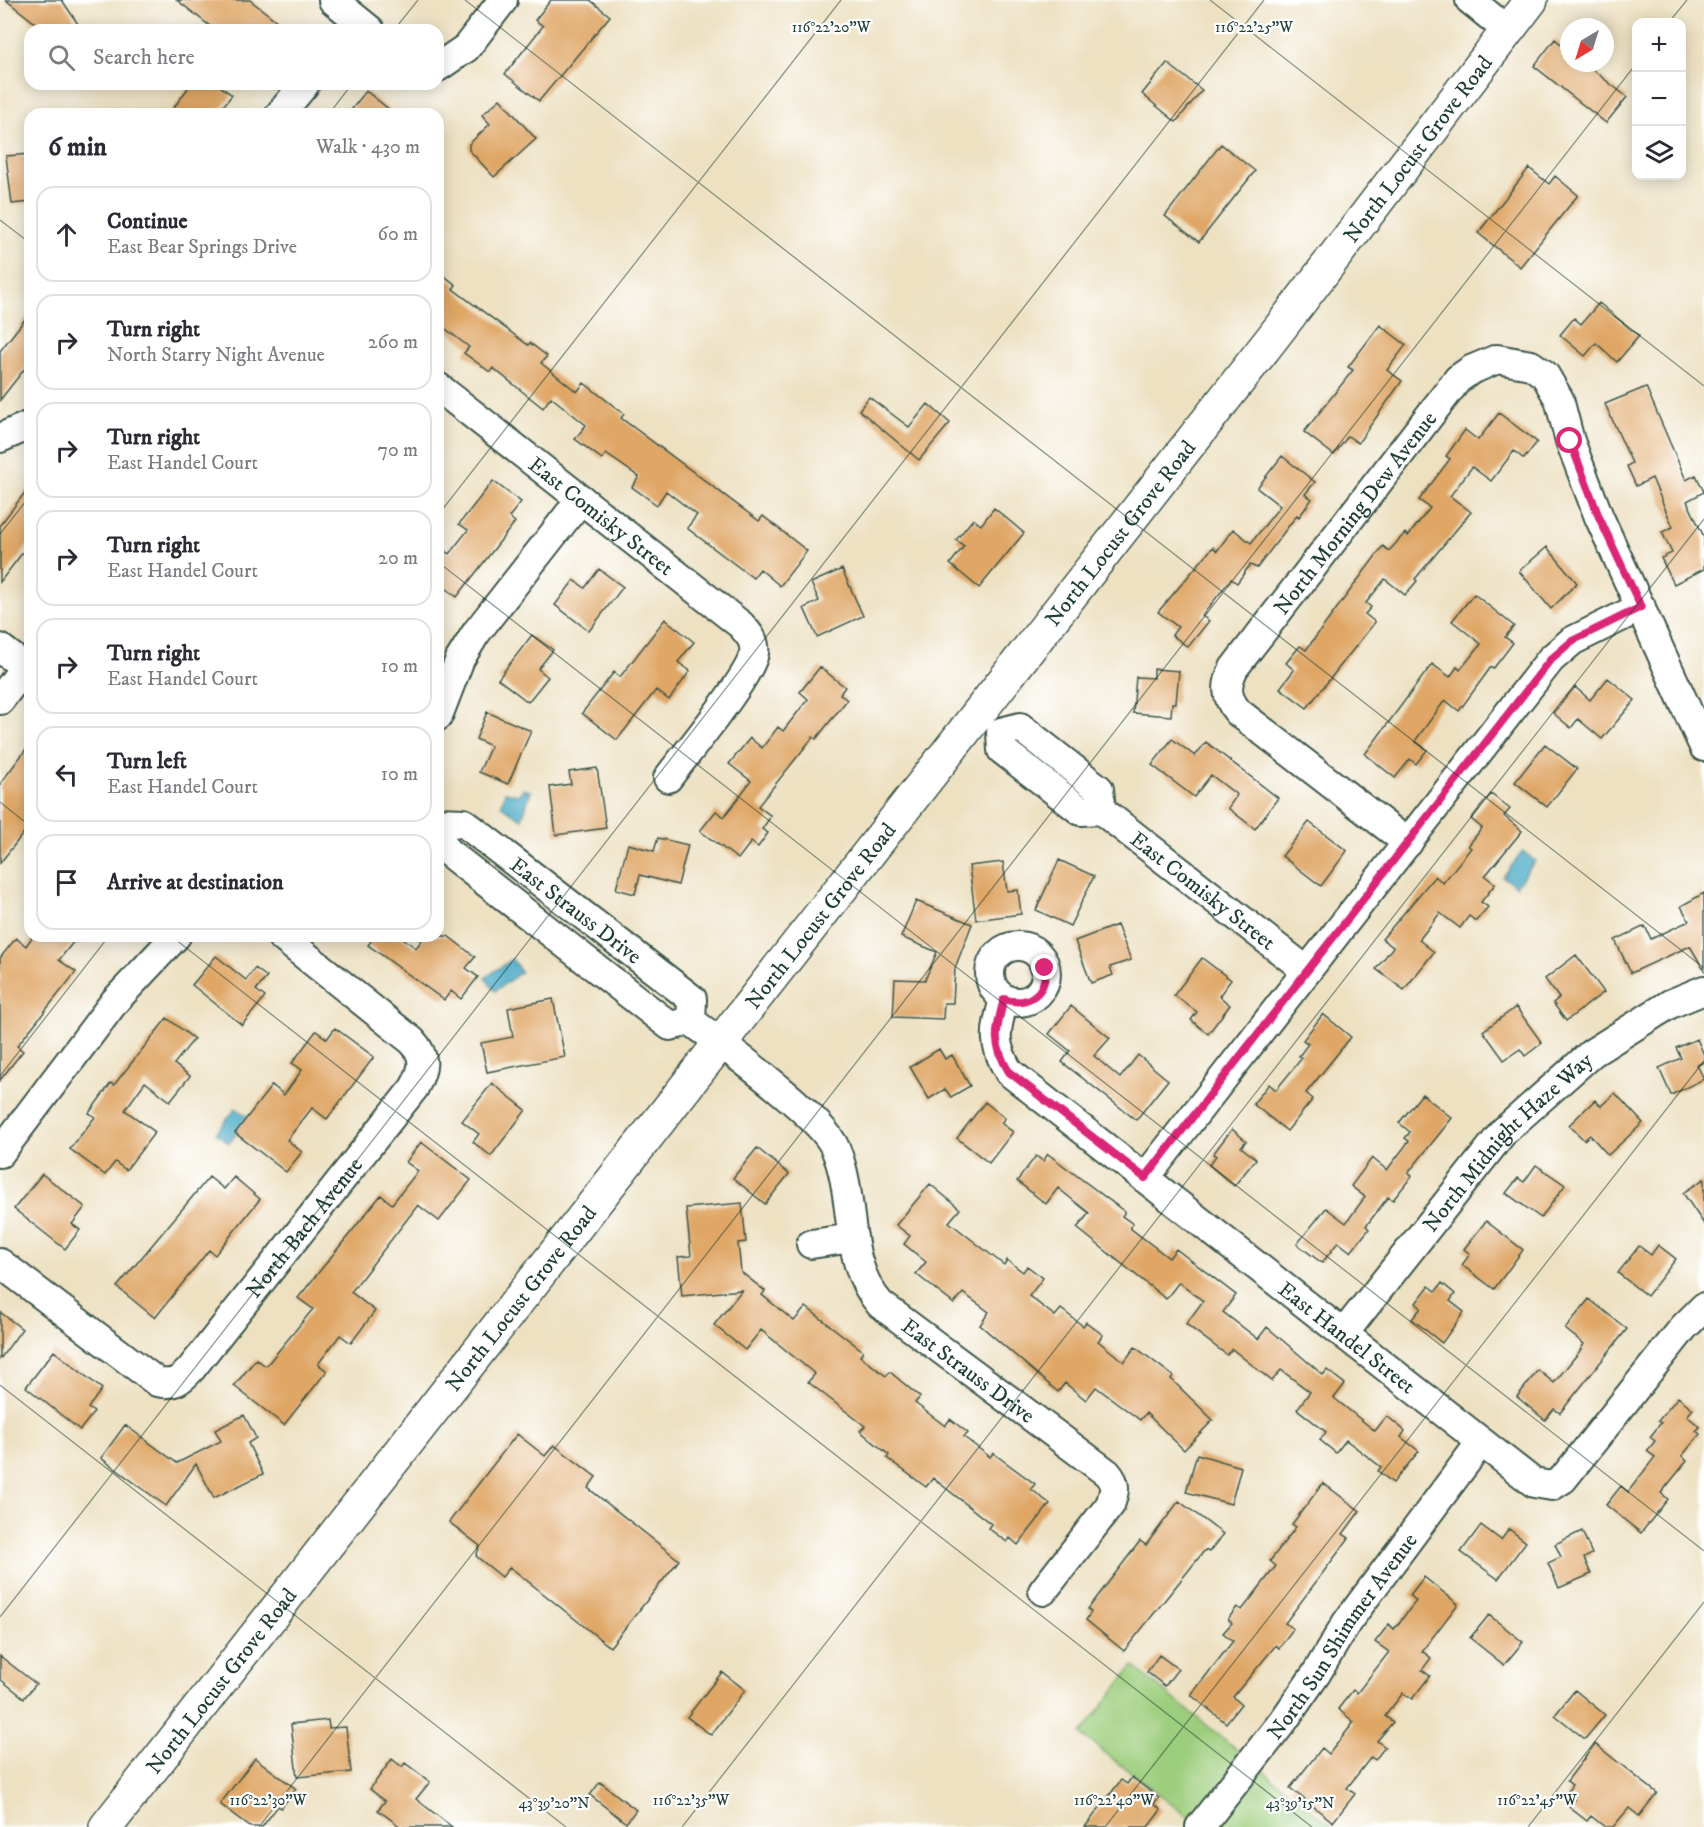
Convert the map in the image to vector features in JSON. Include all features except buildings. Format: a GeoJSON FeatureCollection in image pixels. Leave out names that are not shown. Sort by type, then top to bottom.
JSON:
{"type":"FeatureCollection","features":[{"type":"Feature","properties":{"kind":"main road","name":"North Locust Grove Road"},"geometry":{"type":"LineString","coordinates":[[106,1827],[719,1042],[990,723],[1307,293],[1531,0]]}},
{"type":"Feature","properties":{"kind":"street"},"geometry":{"type":"LineString","coordinates":[[333,0],[356,24]]}},
{"type":"Feature","properties":{"kind":"street"},"geometry":{"type":"LineString","coordinates":[[444,63],[466,48],[503,0]]}},
{"type":"Feature","properties":{"kind":"street"},"geometry":{"type":"LineString","coordinates":[[1470,0],[1508,30]]}},
{"type":"Feature","properties":{"kind":"street"},"geometry":{"type":"LineString","coordinates":[[285,108],[300,90]]}},
{"type":"Feature","properties":{"kind":"street","name":"North Morning Dew Avenue"},"geometry":{"type":"LineString","coordinates":[[1408,843],[1238,712],[1228,694],[1227,682],[1234,668],[1458,379],[1471,370],[1497,359],[1509,359],[1531,365],[1545,375],[1559,399],[1570,441],[1599,517],[1641,607]]}},
{"type":"Feature","properties":{"kind":"street","name":"East Comisky Street"},"geometry":{"type":"LineString","coordinates":[[444,392],[741,625],[752,638],[754,652],[743,678],[668,778]]}},
{"type":"Feature","properties":{"kind":"street"},"geometry":{"type":"LineString","coordinates":[[0,438],[24,428]]}},
{"type":"Feature","properties":{"kind":"street"},"geometry":{"type":"LineString","coordinates":[[444,700],[460,659],[476,633],[581,499]]}},
{"type":"Feature","properties":{"kind":"street"},"geometry":{"type":"LineString","coordinates":[[1145,1178],[1551,659],[1572,641],[1641,607],[1704,747]]}},
{"type":"Feature","properties":{"kind":"street"},"geometry":{"type":"LineString","coordinates":[[0,648],[24,666]]}},
{"type":"Feature","properties":{"kind":"street"},"geometry":{"type":"LineString","coordinates":[[0,700],[24,673]]}},
{"type":"Feature","properties":{"kind":"street","name":"East Comisky Street"},"geometry":{"type":"LineString","coordinates":[[990,723],[1002,750],[1081,811],[1101,810],[1307,971]]}},
{"type":"Feature","properties":{"kind":"street","name":"East Strauss Drive"},"geometry":{"type":"LineString","coordinates":[[444,822],[464,823],[692,999],[691,1021]]}},
{"type":"Feature","properties":{"kind":"street","name":"East Strauss Drive"},"geometry":{"type":"LineString","coordinates":[[444,847],[670,1026],[691,1021]]}},
{"type":"Feature","properties":{"kind":"street"},"geometry":{"type":"LineString","coordinates":[[0,1153],[115,1002],[170,942]]}},
{"type":"Feature","properties":{"kind":"street","name":"North Bach Avenue"},"geometry":{"type":"LineString","coordinates":[[0,1263],[139,1371],[157,1382],[169,1385],[181,1380],[191,1369],[414,1088],[422,1072],[423,1059],[412,1041],[288,942]]}},
{"type":"Feature","properties":{"kind":"street","name":"North Midnight Haze Way"},"geometry":{"type":"LineString","coordinates":[[1344,1333],[1504,1131],[1592,1053],[1670,1004],[1704,990]]}},
{"type":"Feature","properties":{"kind":"street","name":"East Handel Street"},"geometry":{"type":"LineString","coordinates":[[1004,999],[995,1033],[997,1053],[1009,1072],[1534,1483],[1552,1486],[1563,1479],[1683,1327],[1704,1307]]}},
{"type":"Feature","properties":{"kind":"street","name":"East Strauss Drive"},"geometry":{"type":"LineString","coordinates":[[691,1021],[810,1116],[834,1145],[846,1178],[853,1238],[860,1270],[866,1285],[880,1304],[1107,1473],[1114,1481],[1115,1492],[1110,1505],[1043,1591]]}},
{"type":"Feature","properties":{"kind":"street"},"geometry":{"type":"LineString","coordinates":[[811,1244],[853,1238]]}},
{"type":"Feature","properties":{"kind":"street","name":"North Sun Shimmer Avenue"},"geometry":{"type":"LineString","coordinates":[[1200,1827],[1284,1720],[1317,1674],[1347,1623],[1481,1442]]}},
{"type":"Feature","properties":{"kind":"green space"},"geometry":{"type":"Polygon","coordinates":[[[1133,1666],[1333,1827],[1201,1827],[1081,1734],[1133,1666]]]}},
{"type":"Feature","properties":{"kind":"water"},"geometry":{"type":"Polygon","coordinates":[[[523,789],[531,791],[522,819],[501,806],[505,792],[518,795],[523,789]]]}},
{"type":"Feature","properties":{"kind":"water"},"geometry":{"type":"Polygon","coordinates":[[[1523,851],[1535,861],[1516,886],[1503,877],[1523,851]]]}},
{"type":"Feature","properties":{"kind":"water"},"geometry":{"type":"Polygon","coordinates":[[[512,959],[521,972],[495,991],[485,978],[512,959]]]}},
{"type":"Feature","properties":{"kind":"water"},"geometry":{"type":"Polygon","coordinates":[[[236,1108],[249,1118],[229,1143],[216,1133],[236,1108]]]}},
{"type":"Feature","properties":{"kind":"route"},"geometry":{"type":"LineString","coordinates":[[1045,968],[1046,977],[1042,989],[1035,996],[1023,1002],[1004,999],[995,1033],[997,1053],[1009,1072],[1145,1178],[1551,659],[1572,641],[1596,627],[1641,607],[1599,517],[1570,441]]}}]}
